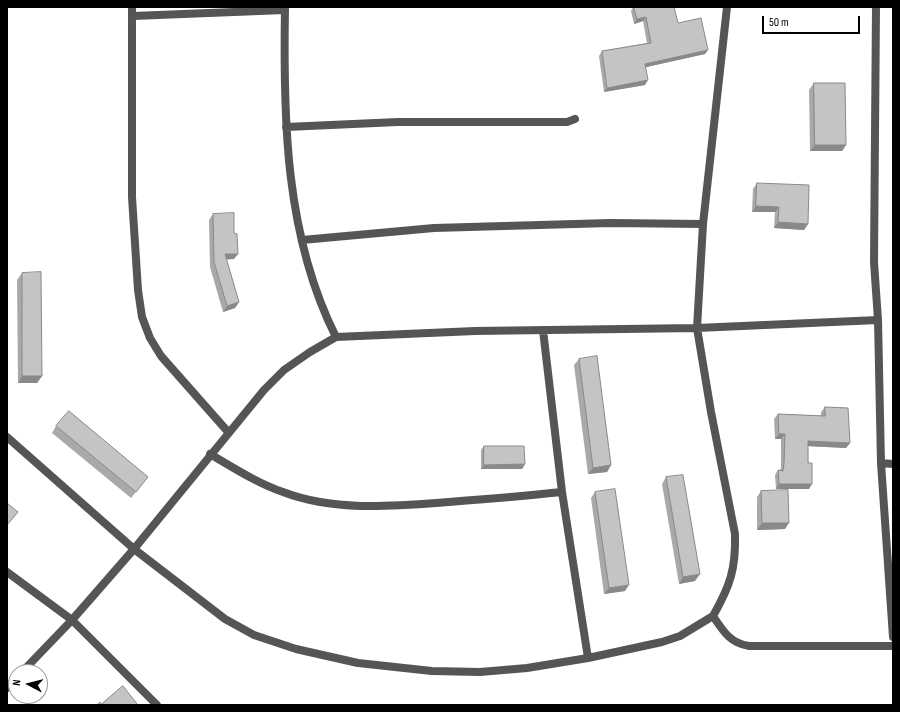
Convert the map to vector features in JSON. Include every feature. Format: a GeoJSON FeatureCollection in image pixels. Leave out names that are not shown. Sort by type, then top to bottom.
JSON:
{"type":"FeatureCollection","features":[{"type":"Feature","properties":{"kind":"street"},"geometry":{"type":"LineString","coordinates":[[132,7],[132,197],[138,290],[142,317],[150,338],[161,356],[229,434]]}},
{"type":"Feature","properties":{"kind":"street"},"geometry":{"type":"LineString","coordinates":[[7,437],[134,549],[225,620],[254,635],[296,649],[358,663],[432,671],[480,672],[527,668],[588,658],[662,642],[680,636],[713,616],[727,592],[733,574],[736,553],[735,534],[711,412],[697,328],[703,224],[727,7]]}},
{"type":"Feature","properties":{"kind":"street"},"geometry":{"type":"LineString","coordinates":[[876,7],[874,262],[878,320],[881,463],[893,637]]}},
{"type":"Feature","properties":{"kind":"street"},"geometry":{"type":"LineString","coordinates":[[133,16],[285,9],[286,127],[293,196],[302,240],[313,282],[324,312],[336,337]]}},
{"type":"Feature","properties":{"kind":"street"},"geometry":{"type":"LineString","coordinates":[[286,127],[398,122],[567,122],[575,119]]}},
{"type":"Feature","properties":{"kind":"street"},"geometry":{"type":"LineString","coordinates":[[302,240],[434,228],[610,223],[703,224]]}},
{"type":"Feature","properties":{"kind":"street"},"geometry":{"type":"LineString","coordinates":[[30,664],[72,620],[134,549],[210,454],[229,434],[264,390],[284,370],[310,352],[336,337],[543,330],[697,328],[878,320]]}},
{"type":"Feature","properties":{"kind":"street"},"geometry":{"type":"LineString","coordinates":[[543,330],[562,492],[588,658]]}},
{"type":"Feature","properties":{"kind":"street"},"geometry":{"type":"LineString","coordinates":[[210,454],[253,479],[284,493],[312,500],[343,504],[382,506],[421,504],[562,492]]}},
{"type":"Feature","properties":{"kind":"street"},"geometry":{"type":"LineString","coordinates":[[881,463],[893,464]]}},
{"type":"Feature","properties":{"kind":"street"},"geometry":{"type":"LineString","coordinates":[[7,572],[72,620],[157,705]]}},
{"type":"Feature","properties":{"kind":"street"},"geometry":{"type":"LineString","coordinates":[[713,616],[728,638],[738,644],[749,646],[893,646]]}},
{"type":"Feature","properties":{"kind":"building"},"geometry":{"type":"Polygon","coordinates":[[[634,7],[674,7],[678,23],[701,18],[708,50],[645,64],[648,80],[607,88],[602,51],[651,43],[646,17],[637,19],[634,7]]]}},
{"type":"Feature","properties":{"kind":"building"},"geometry":{"type":"Polygon","coordinates":[[[814,83],[845,83],[846,145],[815,145],[814,83]]]}},
{"type":"Feature","properties":{"kind":"building"},"geometry":{"type":"Polygon","coordinates":[[[757,183],[809,185],[808,224],[778,222],[779,207],[756,206],[757,183]]]}},
{"type":"Feature","properties":{"kind":"building"},"geometry":{"type":"Polygon","coordinates":[[[234,213],[234,233],[237,234],[238,254],[225,254],[239,302],[227,306],[214,262],[213,214],[234,213]]]}},
{"type":"Feature","properties":{"kind":"building"},"geometry":{"type":"Polygon","coordinates":[[[41,272],[42,376],[22,376],[22,273],[41,272]]]}},
{"type":"Feature","properties":{"kind":"building"},"geometry":{"type":"Polygon","coordinates":[[[597,356],[611,465],[593,468],[579,359],[597,356]]]}},
{"type":"Feature","properties":{"kind":"building"},"geometry":{"type":"Polygon","coordinates":[[[825,407],[848,408],[850,443],[808,441],[808,463],[812,463],[812,484],[779,484],[778,470],[783,471],[785,434],[779,434],[778,414],[825,416],[825,407]]]}},
{"type":"Feature","properties":{"kind":"building"},"geometry":{"type":"Polygon","coordinates":[[[69,411],[148,477],[136,492],[56,426],[69,411]]]}},
{"type":"Feature","properties":{"kind":"building"},"geometry":{"type":"Polygon","coordinates":[[[484,446],[524,446],[525,464],[484,465],[484,446]]]}},
{"type":"Feature","properties":{"kind":"building"},"geometry":{"type":"Polygon","coordinates":[[[683,475],[700,574],[683,577],[666,477],[683,475]]]}},
{"type":"Feature","properties":{"kind":"building"},"geometry":{"type":"Polygon","coordinates":[[[615,489],[629,585],[609,588],[595,492],[615,489]]]}},
{"type":"Feature","properties":{"kind":"building"},"geometry":{"type":"Polygon","coordinates":[[[788,490],[789,523],[762,523],[761,491],[788,490]]]}},
{"type":"Feature","properties":{"kind":"building"},"geometry":{"type":"Polygon","coordinates":[[[7,503],[18,512],[7,525],[7,503]]]}},
{"type":"Feature","properties":{"kind":"building"},"geometry":{"type":"Polygon","coordinates":[[[123,686],[138,705],[97,705],[100,702],[101,704],[123,686]]]}}]}
